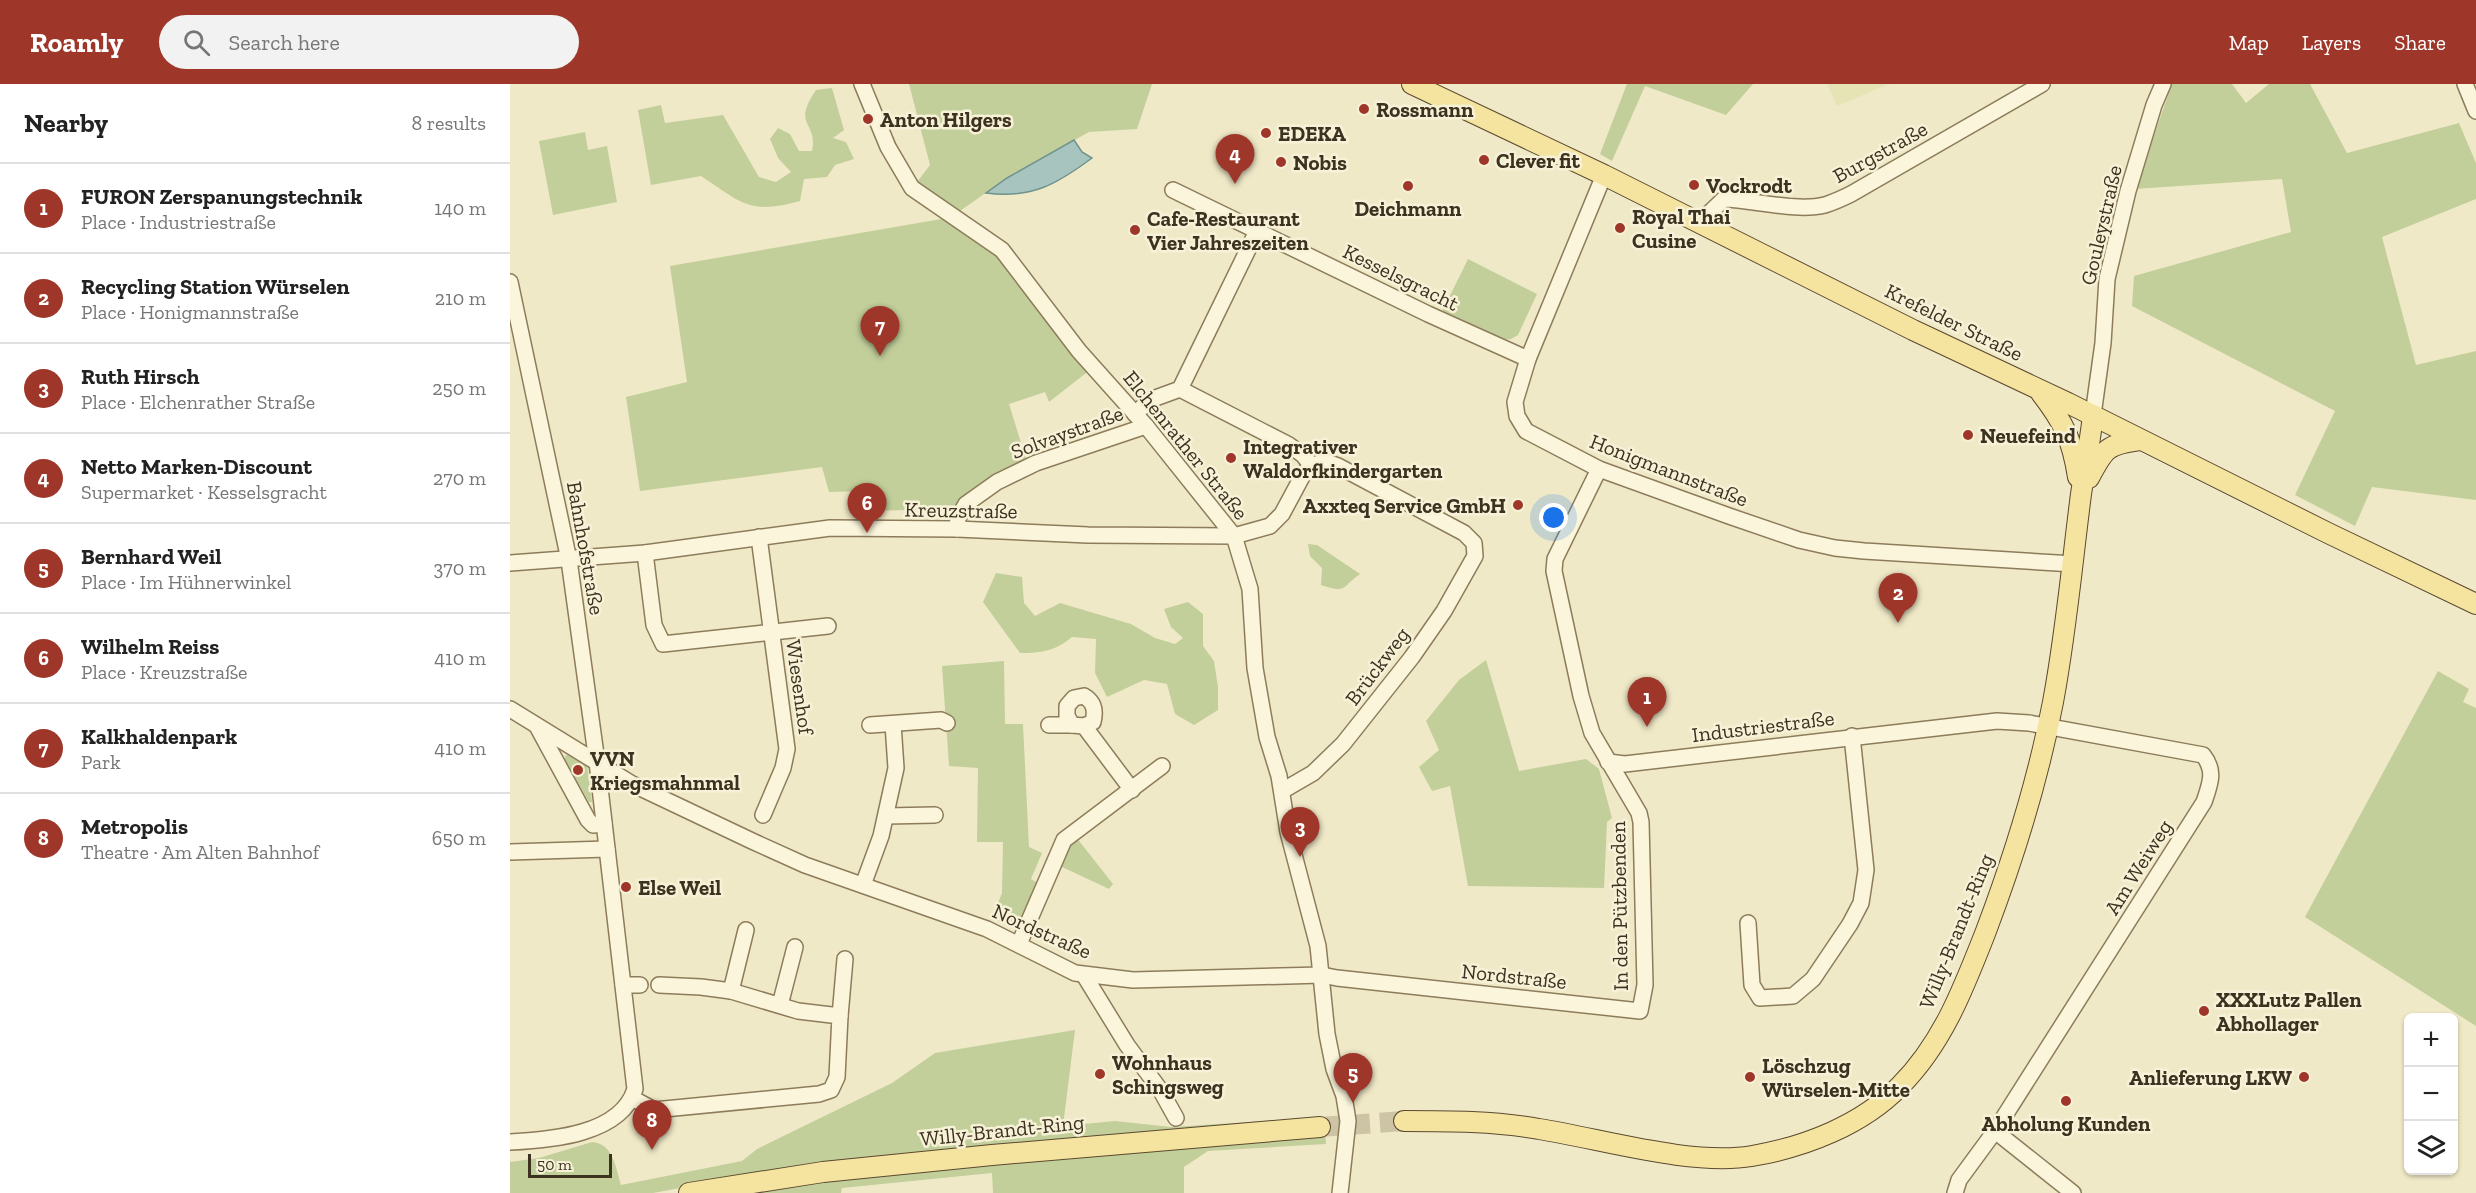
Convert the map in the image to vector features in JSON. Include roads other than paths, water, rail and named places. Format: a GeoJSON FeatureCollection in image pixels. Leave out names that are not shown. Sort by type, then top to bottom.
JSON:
{"type":"FeatureCollection","features":[{"type":"Feature","properties":{"kind":"main road","name":"Krefelder Straße"},"geometry":{"type":"LineString","coordinates":[[1412,84],[1604,175],[2039,391],[2093,415],[2476,603]]}},
{"type":"Feature","properties":{"kind":"main road"},"geometry":{"type":"LineString","coordinates":[[2039,391],[2061,419],[2074,449],[2081,494]]}},
{"type":"Feature","properties":{"kind":"main road","name":"Willy-Brandt-Ring"},"geometry":{"type":"LineString","coordinates":[[1404,1121],[1485,1123],[1536,1128],[1703,1157],[1750,1156],[1801,1145],[1830,1134],[1869,1112],[1899,1088],[1928,1054],[1955,1007],[2004,884],[2031,796],[2062,651],[2093,415]]}},
{"type":"Feature","properties":{"kind":"main road"},"geometry":{"type":"LineString","coordinates":[[2081,494],[2102,453],[2110,446],[2140,440]]}},
{"type":"Feature","properties":{"kind":"main road","name":"Willy-Brandt-Ring"},"geometry":{"type":"LineString","coordinates":[[689,1193],[823,1172],[1320,1126]]}},
{"type":"Feature","properties":{"kind":"street","name":"Elchenrather Straße"},"geometry":{"type":"LineString","coordinates":[[862,84],[888,147],[912,188],[1002,250],[1079,351],[1146,426],[1234,536],[1250,589],[1255,668],[1267,737],[1282,791],[1288,832],[1318,946],[1327,1034],[1334,1069],[1344,1096],[1348,1135],[1340,1193]]}},
{"type":"Feature","properties":{"kind":"street","name":"Burgstraße"},"geometry":{"type":"LineString","coordinates":[[1699,223],[1724,199],[1784,206],[1820,206],[1851,194],[2042,84]]}},
{"type":"Feature","properties":{"kind":"street","name":"Gouleystraße"},"geometry":{"type":"LineString","coordinates":[[2093,415],[2103,343],[2107,279],[2128,191],[2154,105],[2163,84]]}},
{"type":"Feature","properties":{"kind":"street"},"geometry":{"type":"LineString","coordinates":[[2465,84],[2476,111]]}},
{"type":"Feature","properties":{"kind":"street","name":"Honigmannstraße"},"geometry":{"type":"LineString","coordinates":[[1604,175],[1528,359],[1515,402],[1517,416],[1526,431],[1599,469],[1799,540],[1835,548],[2074,564]]}},
{"type":"Feature","properties":{"kind":"street","name":"Kesselsgracht"},"geometry":{"type":"LineString","coordinates":[[1173,190],[1428,314],[1528,359]]}},
{"type":"Feature","properties":{"kind":"street"},"geometry":{"type":"LineString","coordinates":[[1135,414],[1150,400],[1180,389],[1257,231]]}},
{"type":"Feature","properties":{"kind":"street","name":"Bahnhofstraße"},"geometry":{"type":"LineString","coordinates":[[510,282],[569,560],[597,762],[623,985],[633,1094]]}},
{"type":"Feature","properties":{"kind":"street"},"geometry":{"type":"LineString","coordinates":[[1180,389],[1289,445],[1303,455],[1312,466]]}},
{"type":"Feature","properties":{"kind":"street","name":"Solvaystraße"},"geometry":{"type":"LineString","coordinates":[[957,529],[958,518],[966,504],[997,482],[1036,463],[1146,426]]}},
{"type":"Feature","properties":{"kind":"street","name":"Brückweg"},"geometry":{"type":"LineString","coordinates":[[1282,791],[1312,773],[1343,744],[1412,657],[1465,576],[1475,556],[1474,543],[1464,533],[1338,466],[1324,461],[1312,466]]}},
{"type":"Feature","properties":{"kind":"street","name":"Kreuzstraße"},"geometry":{"type":"LineString","coordinates":[[510,564],[645,553],[830,528],[957,529],[1088,535],[1234,536],[1270,526],[1282,514],[1304,473],[1312,466]]}},
{"type":"Feature","properties":{"kind":"street","name":"In den Pützbenden"},"geometry":{"type":"LineString","coordinates":[[1599,469],[1555,559],[1554,571],[1581,696],[1592,734],[1639,813],[1641,822],[1645,985],[1640,1011]]}},
{"type":"Feature","properties":{"kind":"street","name":"Wiesenhof"},"geometry":{"type":"LineString","coordinates":[[759,537],[787,748],[783,768],[763,815]]}},
{"type":"Feature","properties":{"kind":"street","name":"Wiesenhof"},"geometry":{"type":"LineString","coordinates":[[645,553],[654,625],[663,644],[828,626]]}},
{"type":"Feature","properties":{"kind":"street","name":"Nordstraße"},"geometry":{"type":"LineString","coordinates":[[510,709],[632,783],[752,841],[805,865],[978,925],[1084,975],[1133,980],[1322,975],[1640,1011]]}},
{"type":"Feature","properties":{"kind":"street"},"geometry":{"type":"LineString","coordinates":[[870,725],[941,720],[947,723]]}},
{"type":"Feature","properties":{"kind":"street","name":"Industriestraße"},"geometry":{"type":"LineString","coordinates":[[1608,762],[1625,764],[1996,721],[2047,726]]}},
{"type":"Feature","properties":{"kind":"street"},"geometry":{"type":"LineString","coordinates":[[863,885],[886,816],[896,768],[893,724]]}},
{"type":"Feature","properties":{"kind":"street"},"geometry":{"type":"LineString","coordinates":[[1049,725],[1078,726],[1132,790]]}},
{"type":"Feature","properties":{"kind":"street","name":"Am Weiweg"},"geometry":{"type":"LineString","coordinates":[[1955,1193],[1959,1180],[1995,1131],[2204,802],[2212,777],[2209,763],[2203,755],[2047,726]]}},
{"type":"Feature","properties":{"kind":"street"},"geometry":{"type":"LineString","coordinates":[[538,728],[588,820],[593,825],[604,824]]}},
{"type":"Feature","properties":{"kind":"street","name":"Industriestraße"},"geometry":{"type":"LineString","coordinates":[[1748,924],[1752,985],[1760,998],[1793,996],[1813,979],[1850,924],[1861,903],[1866,870],[1852,736]]}},
{"type":"Feature","properties":{"kind":"street"},"geometry":{"type":"LineString","coordinates":[[1019,944],[1064,840],[1162,766]]}},
{"type":"Feature","properties":{"kind":"street"},"geometry":{"type":"LineString","coordinates":[[886,816],[935,815]]}},
{"type":"Feature","properties":{"kind":"street"},"geometry":{"type":"LineString","coordinates":[[510,852],[607,849]]}},
{"type":"Feature","properties":{"kind":"street"},"geometry":{"type":"LineString","coordinates":[[731,991],[746,930]]}},
{"type":"Feature","properties":{"kind":"street"},"geometry":{"type":"LineString","coordinates":[[780,1005],[795,947]]}},
{"type":"Feature","properties":{"kind":"street"},"geometry":{"type":"LineString","coordinates":[[510,1142],[566,1136],[603,1124],[618,1114],[633,1094],[643,1106],[654,1110],[819,1094],[831,1090],[837,1077],[845,959]]}},
{"type":"Feature","properties":{"kind":"street"},"geometry":{"type":"LineString","coordinates":[[1084,975],[1127,1045],[1161,1091],[1176,1118]]}},
{"type":"Feature","properties":{"kind":"street"},"geometry":{"type":"LineString","coordinates":[[623,985],[640,985]]}},
{"type":"Feature","properties":{"kind":"street"},"geometry":{"type":"LineString","coordinates":[[659,985],[731,991],[798,1011],[840,1016]]}},
{"type":"Feature","properties":{"kind":"street"},"geometry":{"type":"LineString","coordinates":[[1995,1131],[2073,1193]]}},
{"type":"Feature","properties":{"kind":"water"},"geometry":{"type":"Polygon","coordinates":[[[1074,140],[1082,152],[1092,158],[1067,175],[1043,188],[1031,191],[1017,194],[986,193],[1007,178],[1074,140]]]}},
{"type":"Feature","properties":{"kind":"tunnel"},"geometry":{"type":"LineString","coordinates":[[1320,1127],[1404,1121]]}},
{"type":"Feature","properties":{"kind":"place","name":"Rossmann"},"geometry":{"type":"Point","coordinates":[1364,109]}},
{"type":"Feature","properties":{"kind":"place","name":"Anton Hilgers"},"geometry":{"type":"Point","coordinates":[868,119]}},
{"type":"Feature","properties":{"kind":"place","name":"EDEKA"},"geometry":{"type":"Point","coordinates":[1266,133]}},
{"type":"Feature","properties":{"kind":"place","name":"Clever fit"},"geometry":{"type":"Point","coordinates":[1484,160]}},
{"type":"Feature","properties":{"kind":"place","name":"Nobis"},"geometry":{"type":"Point","coordinates":[1281,162]}},
{"type":"Feature","properties":{"kind":"place","name":"Netto Marken-Discount"},"geometry":{"type":"Point","coordinates":[1235,184]}},
{"type":"Feature","properties":{"kind":"place","name":"Vockrodt"},"geometry":{"type":"Point","coordinates":[1694,185]}},
{"type":"Feature","properties":{"kind":"place","name":"Deichmann"},"geometry":{"type":"Point","coordinates":[1408,186]}},
{"type":"Feature","properties":{"kind":"place","name":"Royal Thai Cusine"},"geometry":{"type":"Point","coordinates":[1620,228]}},
{"type":"Feature","properties":{"kind":"place","name":"Cafe-Restaurant Vier Jahreszeiten"},"geometry":{"type":"Point","coordinates":[1135,230]}},
{"type":"Feature","properties":{"kind":"place","name":"Kalkhaldenpark"},"geometry":{"type":"Point","coordinates":[880,356]}},
{"type":"Feature","properties":{"kind":"place","name":"Neuefeind"},"geometry":{"type":"Point","coordinates":[1968,435]}},
{"type":"Feature","properties":{"kind":"place","name":"Integrativer Waldorfkindergarten"},"geometry":{"type":"Point","coordinates":[1231,458]}},
{"type":"Feature","properties":{"kind":"place","name":"Axxteq Service GmbH"},"geometry":{"type":"Point","coordinates":[1518,505]}},
{"type":"Feature","properties":{"kind":"place","name":"Wilhelm Reiss"},"geometry":{"type":"Point","coordinates":[867,533]}},
{"type":"Feature","properties":{"kind":"place","name":"Recycling Station Würselen"},"geometry":{"type":"Point","coordinates":[1898,623]}},
{"type":"Feature","properties":{"kind":"place","name":"FURON Zerspanungstechnik"},"geometry":{"type":"Point","coordinates":[1647,727]}},
{"type":"Feature","properties":{"kind":"place","name":"VVN Kriegsmahnmal"},"geometry":{"type":"Point","coordinates":[578,770]}},
{"type":"Feature","properties":{"kind":"place","name":"Ruth Hirsch"},"geometry":{"type":"Point","coordinates":[1300,857]}},
{"type":"Feature","properties":{"kind":"place","name":"Else Weil"},"geometry":{"type":"Point","coordinates":[626,887]}},
{"type":"Feature","properties":{"kind":"place","name":"XXXLutz Pallen Abhollager"},"geometry":{"type":"Point","coordinates":[2204,1011]}},
{"type":"Feature","properties":{"kind":"place","name":"Wohnhaus Schingsweg"},"geometry":{"type":"Point","coordinates":[1100,1074]}},
{"type":"Feature","properties":{"kind":"place","name":"Löschzug Würselen-Mitte"},"geometry":{"type":"Point","coordinates":[1750,1077]}},
{"type":"Feature","properties":{"kind":"place","name":"Anlieferung LKW"},"geometry":{"type":"Point","coordinates":[2304,1077]}},
{"type":"Feature","properties":{"kind":"place","name":"Abholung Kunden"},"geometry":{"type":"Point","coordinates":[2066,1101]}},
{"type":"Feature","properties":{"kind":"place","name":"Bernhard Weil"},"geometry":{"type":"Point","coordinates":[1353,1103]}},
{"type":"Feature","properties":{"kind":"place","name":"Metropolis"},"geometry":{"type":"Point","coordinates":[652,1150]}}]}
